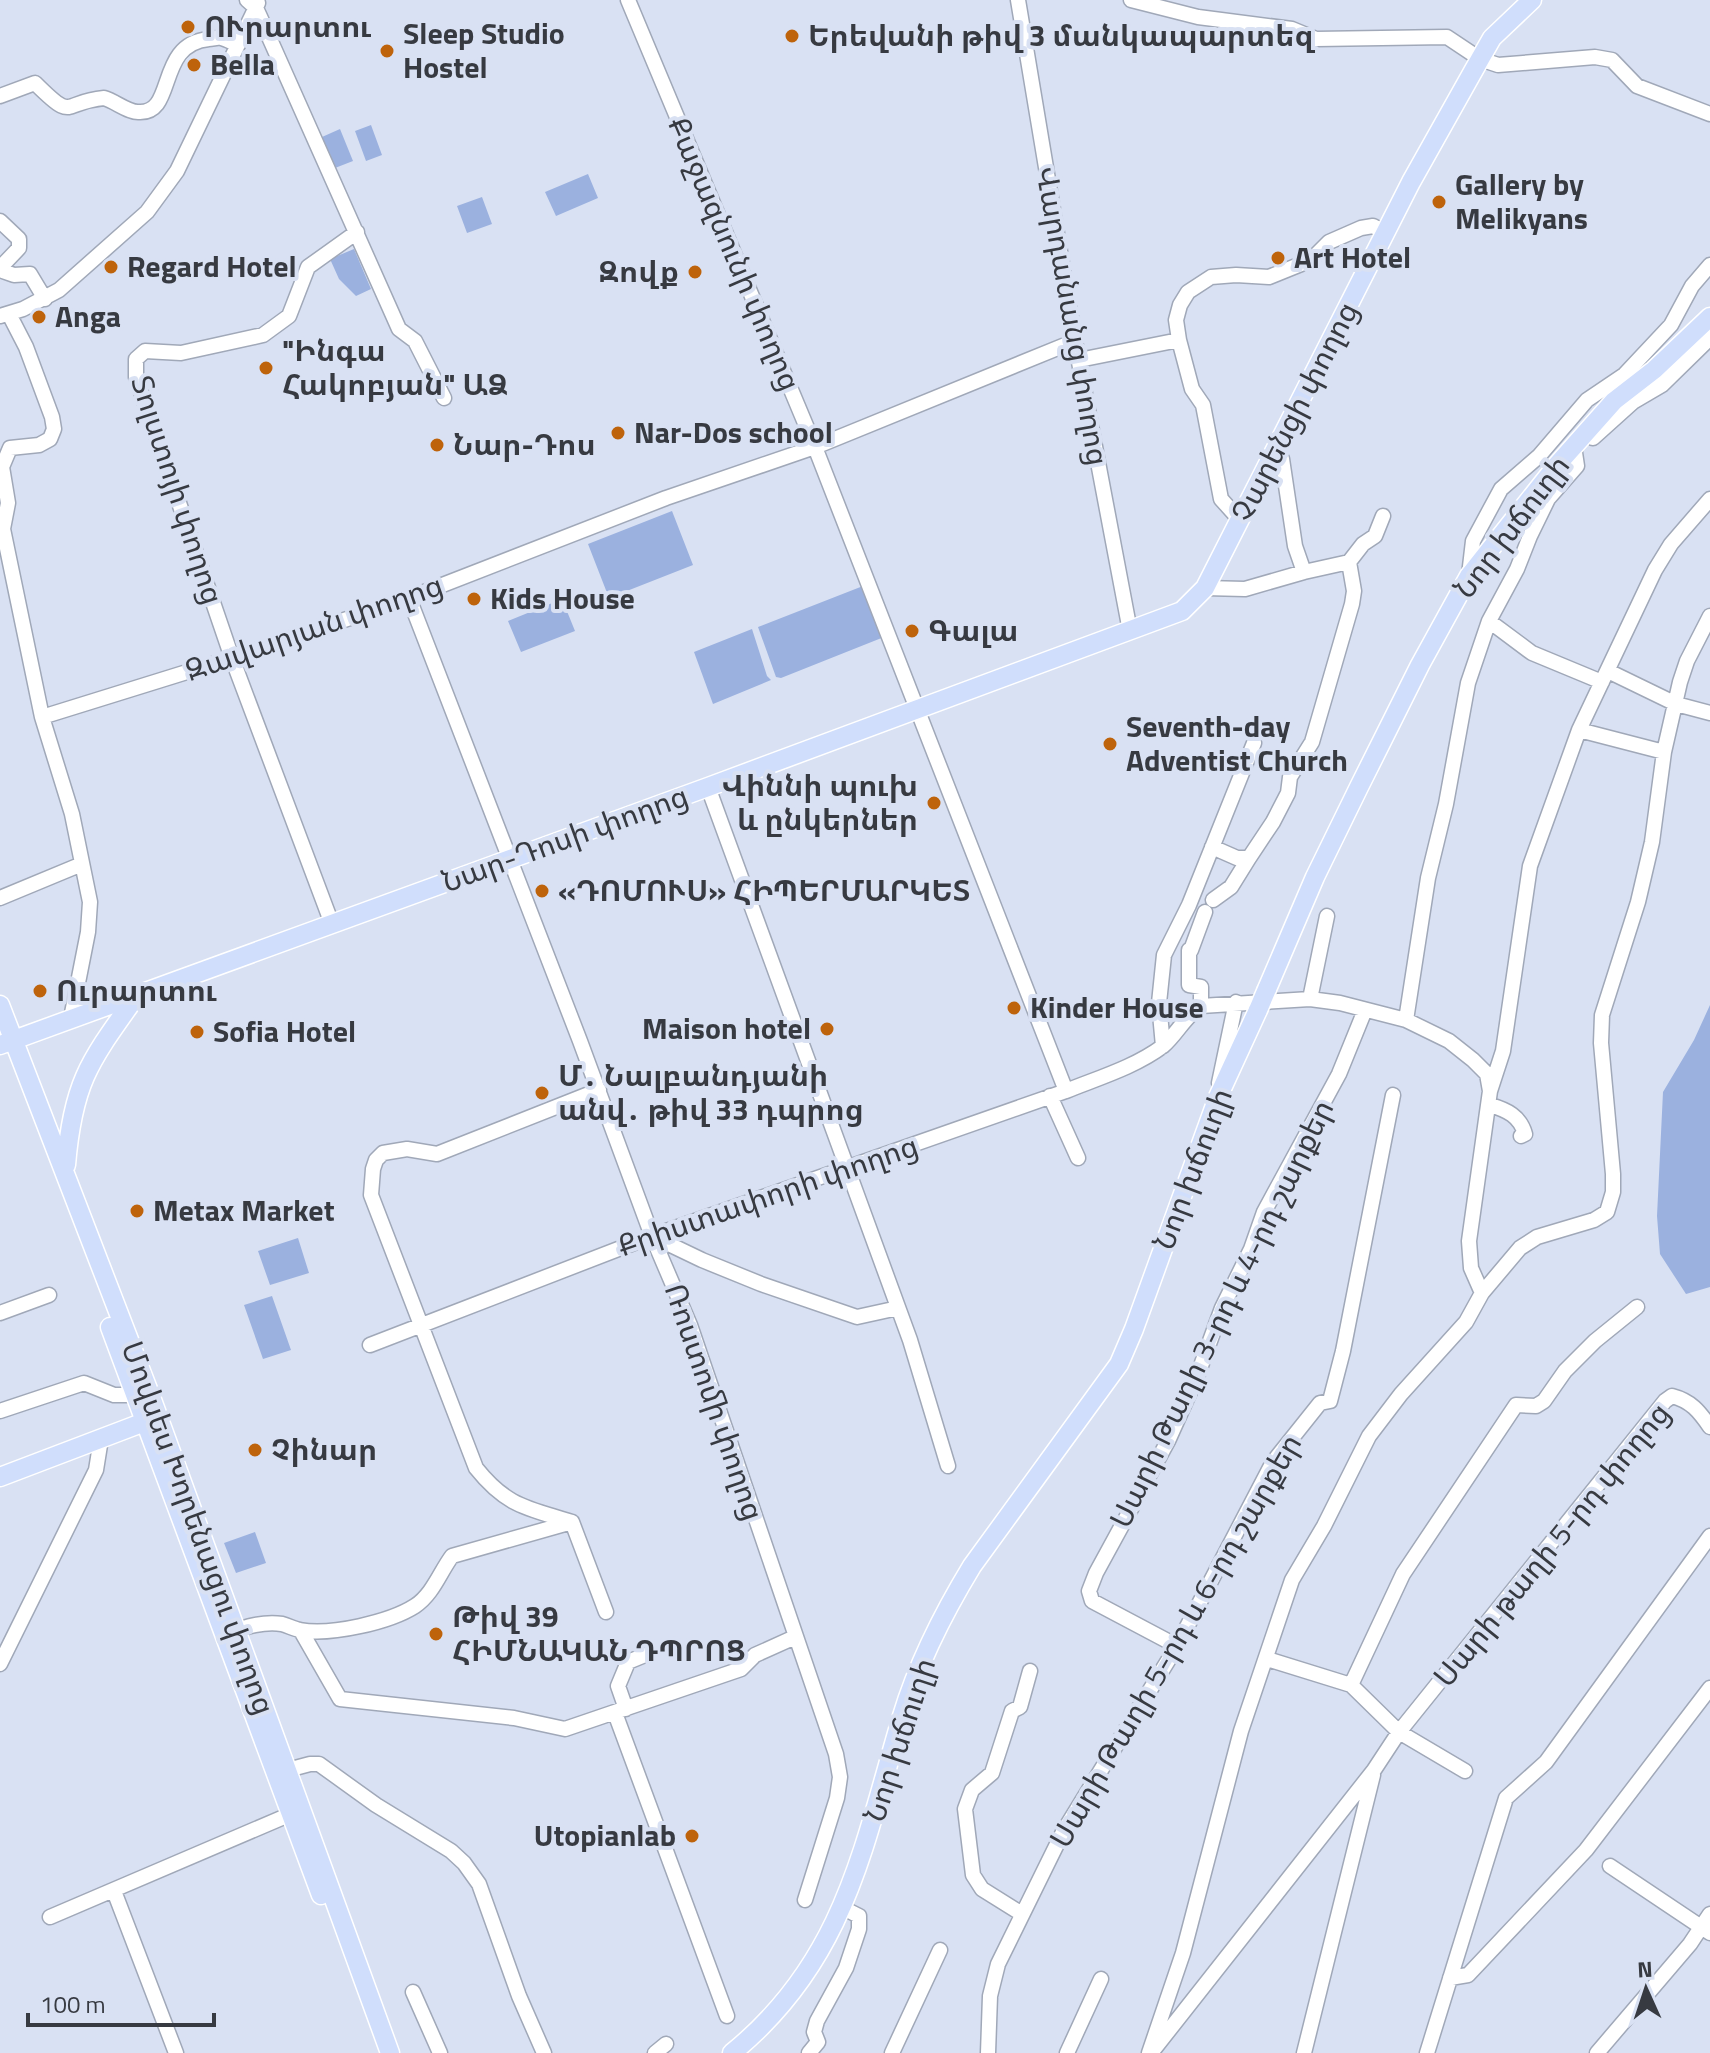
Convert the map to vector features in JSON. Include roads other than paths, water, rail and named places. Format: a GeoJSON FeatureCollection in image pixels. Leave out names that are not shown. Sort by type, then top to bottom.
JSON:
{"type":"FeatureCollection","features":[{"type":"Feature","properties":{"kind":"main road","name":"Չարենցի փողոց"},"geometry":{"type":"LineString","coordinates":[[1130,631],[1182,611],[1205,588],[1386,233],[1480,59],[1492,38],[1532,0]]}},
{"type":"Feature","properties":{"kind":"main road","name":"Նոր խճուղի"},"geometry":{"type":"LineString","coordinates":[[732,2053],[773,2017],[803,1981],[841,1907],[864,1850],[903,1714],[925,1655],[955,1593],[1119,1364],[1218,1097],[1315,877],[1469,576],[1518,512],[1623,401],[1710,317]]}},
{"type":"Feature","properties":{"kind":"main road","name":"Նար-Դոսի փողոց"},"geometry":{"type":"LineString","coordinates":[[6,1043],[1130,631]]}},
{"type":"Feature","properties":{"kind":"main road"},"geometry":{"type":"LineString","coordinates":[[65,1172],[69,1124],[80,1083],[105,1038],[137,995]]}},
{"type":"Feature","properties":{"kind":"main road","name":"Մովսես Խորենացու փողոց"},"geometry":{"type":"LineString","coordinates":[[0,1005],[6,1043],[65,1172],[151,1420],[390,2053]]}},
{"type":"Feature","properties":{"kind":"main road","name":"Մովսես Խորենացու փողոց"},"geometry":{"type":"LineString","coordinates":[[0,1023],[135,1395],[151,1420]]}},
{"type":"Feature","properties":{"kind":"main road"},"geometry":{"type":"LineString","coordinates":[[0,1477],[151,1420]]}},
{"type":"Feature","properties":{"kind":"main road","name":"Մովսես Խորենացու փողոց"},"geometry":{"type":"LineString","coordinates":[[282,1772],[291,1814],[378,2053]]}},
{"type":"Feature","properties":{"kind":"street","name":"Քաջազնունի փողոց"},"geometry":{"type":"LineString","coordinates":[[628,0],[815,447],[1066,1091]]}},
{"type":"Feature","properties":{"kind":"street","name":"Վարդանանց փողոց"},"geometry":{"type":"LineString","coordinates":[[1018,0],[1075,341],[1130,631]]}},
{"type":"Feature","properties":{"kind":"street"},"geometry":{"type":"LineString","coordinates":[[1131,0],[1198,17],[1292,29],[1316,39],[1447,37],[1480,59],[1498,65],[1595,57],[1612,60],[1637,86],[1710,114]]}},
{"type":"Feature","properties":{"kind":"street"},"geometry":{"type":"LineString","coordinates":[[71,1018],[91,911],[72,814],[42,717],[2,529],[8,503],[2,467],[10,448],[39,445],[50,439],[54,429],[26,347],[3,313],[44,296],[74,278],[147,212],[177,171],[254,2]]}},
{"type":"Feature","properties":{"kind":"street"},"geometry":{"type":"LineString","coordinates":[[254,2],[399,329],[415,341],[444,398]]}},
{"type":"Feature","properties":{"kind":"street"},"geometry":{"type":"LineString","coordinates":[[0,96],[35,83],[57,105],[70,109],[104,98],[133,111],[146,111],[164,94],[175,56],[194,40],[221,38],[236,44]]}},
{"type":"Feature","properties":{"kind":"street"},"geometry":{"type":"LineString","coordinates":[[0,221],[19,239],[19,248],[0,269],[14,275],[30,274],[44,296]]}},
{"type":"Feature","properties":{"kind":"street"},"geometry":{"type":"LineString","coordinates":[[1239,519],[1221,499],[1203,405],[1192,389],[1179,340],[1176,320],[1180,305],[1188,292],[1211,277],[1269,277],[1311,260],[1329,242],[1361,228],[1373,226],[1386,233]]}},
{"type":"Feature","properties":{"kind":"street","name":"Տոլստոյի փողոց"},"geometry":{"type":"LineString","coordinates":[[332,924],[232,658],[136,377],[136,359],[145,351],[181,353],[263,335],[289,316],[308,267],[357,232]]}},
{"type":"Feature","properties":{"kind":"street"},"geometry":{"type":"LineString","coordinates":[[1469,576],[1473,541],[1501,489],[1539,456],[1587,400],[1625,374],[1671,325],[1692,286],[1710,265]]}},
{"type":"Feature","properties":{"kind":"street"},"geometry":{"type":"LineString","coordinates":[[1625,374],[1623,401],[1662,385],[1710,338]]}},
{"type":"Feature","properties":{"kind":"street"},"geometry":{"type":"LineString","coordinates":[[1079,360],[1179,340]]}},
{"type":"Feature","properties":{"kind":"street","name":"Զավարյան փողոց"},"geometry":{"type":"LineString","coordinates":[[42,717],[232,658],[409,598],[666,498],[815,447],[1075,341]]}},
{"type":"Feature","properties":{"kind":"street"},"geometry":{"type":"LineString","coordinates":[[1276,450],[1282,459],[1295,546],[1304,572]]}},
{"type":"Feature","properties":{"kind":"street"},"geometry":{"type":"LineString","coordinates":[[1406,1020],[1428,878],[1446,804],[1468,683],[1489,621],[1517,569],[1548,499],[1577,466],[1575,451]]}},
{"type":"Feature","properties":{"kind":"street"},"geometry":{"type":"LineString","coordinates":[[1482,1293],[1468,1254],[1490,1098],[1503,1051],[1530,866],[1579,730],[1655,570],[1671,544],[1710,499]]}},
{"type":"Feature","properties":{"kind":"street"},"geometry":{"type":"LineString","coordinates":[[1205,588],[1245,589],[1349,562],[1363,544],[1375,536],[1383,516]]}},
{"type":"Feature","properties":{"kind":"street"},"geometry":{"type":"LineString","coordinates":[[1349,562],[1354,591],[1352,604],[1312,742],[1290,777],[1288,793],[1273,822],[1231,887],[1209,906],[1189,950],[1189,985],[1201,987],[1201,1006],[1310,999],[1406,1020],[1449,1041],[1487,1074],[1490,1098],[1521,1122],[1525,1134],[1521,1136]]}},
{"type":"Feature","properties":{"kind":"street","name":"Ռոստոմի փողոց"},"geometry":{"type":"LineString","coordinates":[[409,598],[599,1090],[652,1236],[690,1325],[836,1754],[840,1777],[837,1798],[805,1900]]}},
{"type":"Feature","properties":{"kind":"street"},"geometry":{"type":"LineString","coordinates":[[1150,2053],[1183,1953],[1241,1731],[1292,1580],[1324,1526],[1369,1436],[1401,1394],[1466,1322],[1482,1293],[1520,1248],[1555,1231],[1594,1220],[1609,1209],[1613,1174],[1601,1024],[1638,902],[1652,842],[1664,752],[1687,661],[1710,616]]}},
{"type":"Feature","properties":{"kind":"street"},"geometry":{"type":"LineString","coordinates":[[1489,621],[1532,653],[1710,713]]}},
{"type":"Feature","properties":{"kind":"street"},"geometry":{"type":"LineString","coordinates":[[1579,730],[1664,752]]}},
{"type":"Feature","properties":{"kind":"street"},"geometry":{"type":"LineString","coordinates":[[1163,1046],[1159,1003],[1164,955],[1189,905],[1254,743]]}},
{"type":"Feature","properties":{"kind":"street"},"geometry":{"type":"LineString","coordinates":[[708,787],[923,1377],[948,1466]]}},
{"type":"Feature","properties":{"kind":"street"},"geometry":{"type":"LineString","coordinates":[[1212,847],[1237,858],[1249,858]]}},
{"type":"Feature","properties":{"kind":"street"},"geometry":{"type":"LineString","coordinates":[[0,898],[82,864]]}},
{"type":"Feature","properties":{"kind":"street"},"geometry":{"type":"LineString","coordinates":[[1310,999],[1327,916]]}},
{"type":"Feature","properties":{"kind":"street"},"geometry":{"type":"LineString","coordinates":[[1218,1097],[1219,1075],[1236,1002]]}},
{"type":"Feature","properties":{"kind":"street","name":"Քրիստափորի փողոց"},"geometry":{"type":"LineString","coordinates":[[370,1345],[652,1236],[1066,1091],[1128,1066],[1163,1046],[1201,1006]]}},
{"type":"Feature","properties":{"kind":"street","name":"Սարի Թաղի 3-րդ և 4-րդ շարքեր"},"geometry":{"type":"LineString","coordinates":[[1177,1646],[1092,1601],[1089,1591],[1168,1441],[1264,1212],[1339,1074],[1365,1010]]}},
{"type":"Feature","properties":{"kind":"street"},"geometry":{"type":"LineString","coordinates":[[572,1522],[515,1503],[493,1489],[476,1468],[371,1195],[373,1169],[383,1153],[407,1149],[437,1154],[599,1090]]}},
{"type":"Feature","properties":{"kind":"street","name":"Սարի Թաղի 5-րդ և 6-րդ շարքեր"},"geometry":{"type":"LineString","coordinates":[[988,2053],[993,1986],[998,1964],[1022,1914],[1091,1783],[1177,1646],[1273,1462],[1320,1403],[1330,1401],[1343,1351],[1393,1095]]}},
{"type":"Feature","properties":{"kind":"street"},"geometry":{"type":"LineString","coordinates":[[1050,1096],[1078,1158]]}},
{"type":"Feature","properties":{"kind":"street"},"geometry":{"type":"LineString","coordinates":[[652,1236],[761,1284],[857,1317],[898,1308]]}},
{"type":"Feature","properties":{"kind":"street"},"geometry":{"type":"LineString","coordinates":[[0,1313],[49,1295]]}},
{"type":"Feature","properties":{"kind":"street"},"geometry":{"type":"LineString","coordinates":[[1351,1685],[1403,1574],[1516,1405],[1536,1406],[1544,1401],[1565,1371],[1595,1341],[1637,1307]]}},
{"type":"Feature","properties":{"kind":"street"},"geometry":{"type":"LineString","coordinates":[[0,1411],[84,1383],[114,1395],[135,1395]]}},
{"type":"Feature","properties":{"kind":"street","name":"Սարի թաղի 5-րդ փողոց"},"geometry":{"type":"LineString","coordinates":[[1399,1732],[1665,1401],[1672,1396],[1685,1399],[1710,1427]]}},
{"type":"Feature","properties":{"kind":"street"},"geometry":{"type":"LineString","coordinates":[[0,1664],[96,1470],[101,1439]]}},
{"type":"Feature","properties":{"kind":"street"},"geometry":{"type":"LineString","coordinates":[[572,1522],[606,1612]]}},
{"type":"Feature","properties":{"kind":"street"},"geometry":{"type":"LineString","coordinates":[[230,1633],[273,1623],[301,1631],[354,1629],[416,1605],[438,1582],[452,1556],[572,1522]]}},
{"type":"Feature","properties":{"kind":"street"},"geometry":{"type":"LineString","coordinates":[[1427,2053],[1506,1798],[1546,1762],[1710,1536]]}},
{"type":"Feature","properties":{"kind":"street"},"geometry":{"type":"LineString","coordinates":[[301,1631],[335,1694],[347,1702],[514,1718],[565,1729],[741,1669],[755,1655],[795,1637]]}},
{"type":"Feature","properties":{"kind":"street"},"geometry":{"type":"LineString","coordinates":[[645,1655],[628,1662],[619,1683],[621,1711],[727,2016]]}},
{"type":"Feature","properties":{"kind":"street"},"geometry":{"type":"LineString","coordinates":[[1267,1659],[1351,1685],[1399,1732],[1465,1771]]}},
{"type":"Feature","properties":{"kind":"street"},"geometry":{"type":"LineString","coordinates":[[1022,1914],[982,1889],[973,1875],[965,1809],[972,1790],[992,1773],[1012,1711],[1020,1707],[1030,1671]]}},
{"type":"Feature","properties":{"kind":"street"},"geometry":{"type":"LineString","coordinates":[[1450,1978],[1468,1975],[1586,1850],[1710,1688]]}},
{"type":"Feature","properties":{"kind":"street"},"geometry":{"type":"LineString","coordinates":[[1150,2053],[1374,1770],[1399,1732]]}},
{"type":"Feature","properties":{"kind":"street"},"geometry":{"type":"LineString","coordinates":[[282,1772],[319,1764],[376,1805],[451,1851],[464,1863],[479,1884],[519,1996],[544,2053]]}},
{"type":"Feature","properties":{"kind":"street"},"geometry":{"type":"LineString","coordinates":[[1304,2053],[1374,1770]]}},
{"type":"Feature","properties":{"kind":"street"},"geometry":{"type":"LineString","coordinates":[[50,1917],[291,1814]]}},
{"type":"Feature","properties":{"kind":"street"},"geometry":{"type":"LineString","coordinates":[[1597,2053],[1707,1924],[1610,1866]]}},
{"type":"Feature","properties":{"kind":"street"},"geometry":{"type":"LineString","coordinates":[[114,1891],[176,2053]]}},
{"type":"Feature","properties":{"kind":"street"},"geometry":{"type":"LineString","coordinates":[[809,2053],[818,2042],[814,2032],[817,2021],[846,1968],[861,1922],[859,1916],[841,1907]]}},
{"type":"Feature","properties":{"kind":"street"},"geometry":{"type":"LineString","coordinates":[[892,2053],[940,1950]]}},
{"type":"Feature","properties":{"kind":"street"},"geometry":{"type":"LineString","coordinates":[[1067,2053],[1101,1979]]}},
{"type":"Feature","properties":{"kind":"street"},"geometry":{"type":"LineString","coordinates":[[413,1992],[440,2053]]}},
{"type":"Feature","properties":{"kind":"place","name":"ՈՒրարտու"},"geometry":{"type":"Point","coordinates":[188,27]}},
{"type":"Feature","properties":{"kind":"place","name":"Երեվանի թիվ 3 մանկապարտեզ"},"geometry":{"type":"Point","coordinates":[792,36]}},
{"type":"Feature","properties":{"kind":"place","name":"Sleep Studio Hostel"},"geometry":{"type":"Point","coordinates":[387,51]}},
{"type":"Feature","properties":{"kind":"place","name":"Bella"},"geometry":{"type":"Point","coordinates":[194,65]}},
{"type":"Feature","properties":{"kind":"place","name":"Gallery by Melikyans"},"geometry":{"type":"Point","coordinates":[1439,202]}},
{"type":"Feature","properties":{"kind":"place","name":"Art Hotel"},"geometry":{"type":"Point","coordinates":[1278,258]}},
{"type":"Feature","properties":{"kind":"place","name":"Regard Hotel"},"geometry":{"type":"Point","coordinates":[111,267]}},
{"type":"Feature","properties":{"kind":"place","name":"Զովք"},"geometry":{"type":"Point","coordinates":[695,272]}},
{"type":"Feature","properties":{"kind":"place","name":"Anga"},"geometry":{"type":"Point","coordinates":[39,317]}},
{"type":"Feature","properties":{"kind":"place","name":"\"Ինգա Հակոբյան\" ԱՁ"},"geometry":{"type":"Point","coordinates":[266,368]}},
{"type":"Feature","properties":{"kind":"place","name":"Nar-Dos school"},"geometry":{"type":"Point","coordinates":[618,433]}},
{"type":"Feature","properties":{"kind":"place","name":"Նար-Դոս"},"geometry":{"type":"Point","coordinates":[437,445]}},
{"type":"Feature","properties":{"kind":"place","name":"Kids House"},"geometry":{"type":"Point","coordinates":[474,599]}},
{"type":"Feature","properties":{"kind":"place","name":"Գալա"},"geometry":{"type":"Point","coordinates":[912,631]}},
{"type":"Feature","properties":{"kind":"place","name":"Seventh-day Adventist Church"},"geometry":{"type":"Point","coordinates":[1110,744]}},
{"type":"Feature","properties":{"kind":"place","name":"Վիննի պուխ և ընկերներ"},"geometry":{"type":"Point","coordinates":[934,803]}},
{"type":"Feature","properties":{"kind":"place","name":"«ԴՈՄՈՒՍ» ՀԻՊԵՐՄԱՐԿԵՏ"},"geometry":{"type":"Point","coordinates":[542,891]}},
{"type":"Feature","properties":{"kind":"place","name":"Ուրարտու"},"geometry":{"type":"Point","coordinates":[40,991]}},
{"type":"Feature","properties":{"kind":"place","name":"Kinder House"},"geometry":{"type":"Point","coordinates":[1014,1008]}},
{"type":"Feature","properties":{"kind":"place","name":"Maison hotel"},"geometry":{"type":"Point","coordinates":[827,1029]}},
{"type":"Feature","properties":{"kind":"place","name":"Sofia Hotel"},"geometry":{"type":"Point","coordinates":[197,1032]}},
{"type":"Feature","properties":{"kind":"place","name":"Մ․ Նալբանդյանի անվ․ թիվ 33 դպրոց"},"geometry":{"type":"Point","coordinates":[542,1093]}},
{"type":"Feature","properties":{"kind":"place","name":"Metax Market"},"geometry":{"type":"Point","coordinates":[137,1211]}},
{"type":"Feature","properties":{"kind":"place","name":"Չինար"},"geometry":{"type":"Point","coordinates":[255,1450]}},
{"type":"Feature","properties":{"kind":"place","name":"Թիվ 39 ՀԻՄՆԱԿԱՆ ԴՊՐՈՑ"},"geometry":{"type":"Point","coordinates":[436,1634]}},
{"type":"Feature","properties":{"kind":"place","name":"Utopianlab"},"geometry":{"type":"Point","coordinates":[692,1836]}}]}
